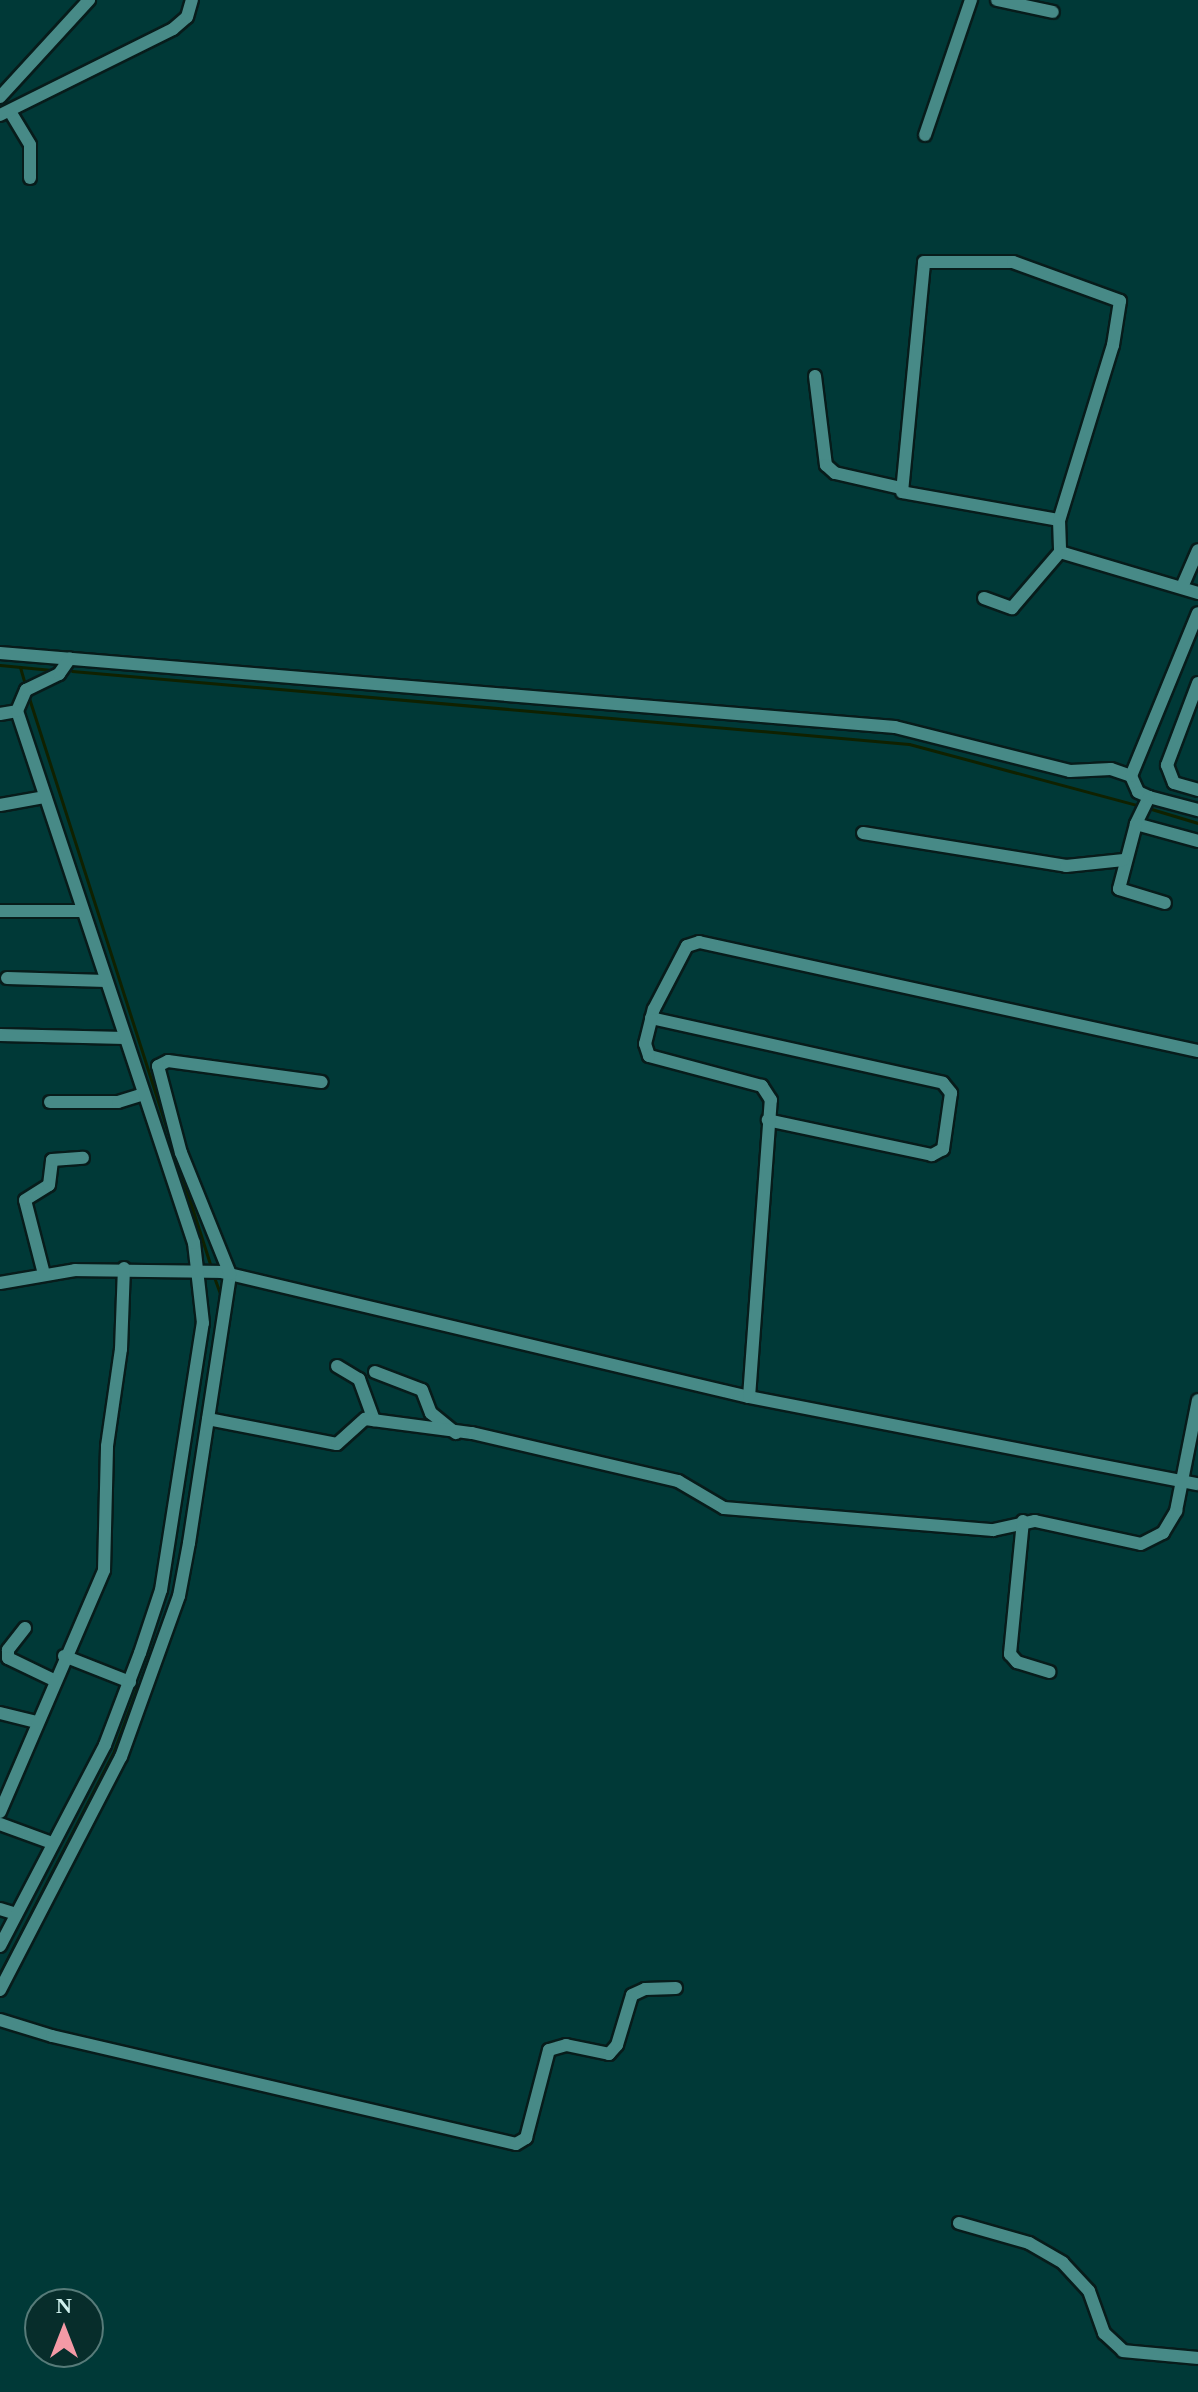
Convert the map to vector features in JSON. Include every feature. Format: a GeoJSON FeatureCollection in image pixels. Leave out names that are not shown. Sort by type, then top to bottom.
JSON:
{"type":"FeatureCollection","features":[{"type":"Feature","properties":{"kind":"street"},"geometry":{"type":"LineString","coordinates":[[0,97],[89,0]]}},
{"type":"Feature","properties":{"kind":"street"},"geometry":{"type":"LineString","coordinates":[[30,178],[30,145],[3,114],[173,29],[187,17],[192,0]]}},
{"type":"Feature","properties":{"kind":"street"},"geometry":{"type":"LineString","coordinates":[[925,135],[971,0]]}},
{"type":"Feature","properties":{"kind":"street"},"geometry":{"type":"LineString","coordinates":[[997,0],[1053,12]]}},
{"type":"Feature","properties":{"kind":"street"},"geometry":{"type":"LineString","coordinates":[[901,488],[924,262],[1013,262],[1116,297],[1122,305],[1059,520],[1060,552],[1015,606],[1005,609],[984,598]]}},
{"type":"Feature","properties":{"kind":"street"},"geometry":{"type":"LineString","coordinates":[[815,376],[826,465],[835,473],[901,488],[909,496],[1059,520]]}},
{"type":"Feature","properties":{"kind":"street"},"geometry":{"type":"LineString","coordinates":[[1182,587],[1198,550]]}},
{"type":"Feature","properties":{"kind":"street"},"geometry":{"type":"LineString","coordinates":[[1060,552],[1198,593]]}},
{"type":"Feature","properties":{"kind":"street"},"geometry":{"type":"LineString","coordinates":[[1165,903],[1121,891],[1124,860],[1143,810],[1131,776],[1198,613]]}},
{"type":"Feature","properties":{"kind":"street"},"geometry":{"type":"LineString","coordinates":[[0,653],[895,727],[1070,771],[1111,769],[1131,776]]}},
{"type":"Feature","properties":{"kind":"street"},"geometry":{"type":"LineString","coordinates":[[0,1946],[52,1843],[106,1765],[161,1590],[203,1323],[194,1243],[17,711],[26,690],[59,674],[70,658]]}},
{"type":"Feature","properties":{"kind":"street"},"geometry":{"type":"LineString","coordinates":[[1198,683],[1167,765],[1174,783],[1198,790]]}},
{"type":"Feature","properties":{"kind":"street"},"geometry":{"type":"LineString","coordinates":[[0,714],[17,711]]}},
{"type":"Feature","properties":{"kind":"street"},"geometry":{"type":"LineString","coordinates":[[0,805],[45,797]]}},
{"type":"Feature","properties":{"kind":"street"},"geometry":{"type":"LineString","coordinates":[[1143,810],[1198,810]]}},
{"type":"Feature","properties":{"kind":"street"},"geometry":{"type":"LineString","coordinates":[[1143,810],[1198,841]]}},
{"type":"Feature","properties":{"kind":"street"},"geometry":{"type":"LineString","coordinates":[[863,833],[1066,866],[1124,860]]}},
{"type":"Feature","properties":{"kind":"street"},"geometry":{"type":"LineString","coordinates":[[0,911],[82,911]]}},
{"type":"Feature","properties":{"kind":"street"},"geometry":{"type":"LineString","coordinates":[[749,1397],[771,1100],[762,1086],[652,1059],[645,1044],[651,1018],[687,946],[695,942],[1198,1051]]}},
{"type":"Feature","properties":{"kind":"street"},"geometry":{"type":"LineString","coordinates":[[7,978],[106,981]]}},
{"type":"Feature","properties":{"kind":"street"},"geometry":{"type":"LineString","coordinates":[[651,1018],[943,1083],[951,1093],[943,1149],[932,1155],[768,1120]]}},
{"type":"Feature","properties":{"kind":"street"},"geometry":{"type":"LineString","coordinates":[[0,1035],[125,1038]]}},
{"type":"Feature","properties":{"kind":"street"},"geometry":{"type":"LineString","coordinates":[[0,1990],[106,1765],[179,1596],[208,1419],[226,1273],[181,1153],[158,1066],[168,1061],[322,1082]]}},
{"type":"Feature","properties":{"kind":"street"},"geometry":{"type":"LineString","coordinates":[[50,1102],[118,1102],[144,1094]]}},
{"type":"Feature","properties":{"kind":"street"},"geometry":{"type":"LineString","coordinates":[[44,1274],[25,1200],[49,1185],[52,1160],[83,1158]]}},
{"type":"Feature","properties":{"kind":"street"},"geometry":{"type":"LineString","coordinates":[[0,1812],[64,1656],[98,1586],[107,1554],[107,1446],[121,1349],[124,1268]]}},
{"type":"Feature","properties":{"kind":"street"},"geometry":{"type":"LineString","coordinates":[[0,1283],[44,1274],[124,1268],[226,1273],[749,1397],[1198,1484]]}},
{"type":"Feature","properties":{"kind":"street"},"geometry":{"type":"LineString","coordinates":[[337,1366],[359,1379],[374,1420]]}},
{"type":"Feature","properties":{"kind":"street"},"geometry":{"type":"LineString","coordinates":[[375,1372],[422,1390],[431,1413],[456,1433]]}},
{"type":"Feature","properties":{"kind":"street"},"geometry":{"type":"LineString","coordinates":[[208,1419],[337,1444],[361,1420],[456,1433],[678,1481],[727,1509],[993,1530],[1023,1521],[1151,1543],[1170,1523],[1184,1481],[1198,1402]]}},
{"type":"Feature","properties":{"kind":"street"},"geometry":{"type":"LineString","coordinates":[[1023,1521],[1010,1654],[1017,1662],[1049,1672]]}},
{"type":"Feature","properties":{"kind":"street"},"geometry":{"type":"LineString","coordinates":[[25,1628],[8,1650],[8,1658],[54,1680]]}},
{"type":"Feature","properties":{"kind":"street"},"geometry":{"type":"LineString","coordinates":[[64,1656],[130,1682]]}},
{"type":"Feature","properties":{"kind":"street"},"geometry":{"type":"LineString","coordinates":[[0,1713],[37,1722]]}},
{"type":"Feature","properties":{"kind":"street"},"geometry":{"type":"LineString","coordinates":[[0,1824],[52,1843]]}},
{"type":"Feature","properties":{"kind":"street"},"geometry":{"type":"LineString","coordinates":[[0,1909],[16,1914]]}},
{"type":"Feature","properties":{"kind":"street"},"geometry":{"type":"LineString","coordinates":[[0,2020],[67,2040],[516,2144],[526,2138],[549,2050],[566,2045],[609,2054],[617,2045],[632,1995],[645,1989],[676,1988]]}},
{"type":"Feature","properties":{"kind":"street"},"geometry":{"type":"LineString","coordinates":[[959,2223],[1053,2255],[1085,2285],[1104,2333],[1123,2351],[1198,2358]]}},
{"type":"Feature","properties":{"kind":"waterway"},"geometry":{"type":"LineString","coordinates":[[0,665],[52,670]]}},
{"type":"Feature","properties":{"kind":"waterway"},"geometry":{"type":"LineString","coordinates":[[20,667],[24,681]]}},
{"type":"Feature","properties":{"kind":"waterway"},"geometry":{"type":"LineString","coordinates":[[72,671],[909,744],[1141,806]]}},
{"type":"Feature","properties":{"kind":"waterway"},"geometry":{"type":"LineString","coordinates":[[29,698],[212,1270]]}},
{"type":"Feature","properties":{"kind":"waterway"},"geometry":{"type":"LineString","coordinates":[[1148,808],[1198,823]]}},
{"type":"Feature","properties":{"kind":"waterway"},"geometry":{"type":"LineString","coordinates":[[214,1277],[221,1296]]}},
{"type":"Feature","properties":{"kind":"waterway"},"geometry":{"type":"LineString","coordinates":[[181,1552],[186,1524]]}},
{"type":"Feature","properties":{"kind":"waterway"},"geometry":{"type":"LineString","coordinates":[[141,1679],[176,1584]]}},
{"type":"Feature","properties":{"kind":"waterway"},"geometry":{"type":"LineString","coordinates":[[0,1973],[114,1751],[137,1688]]}}]}
